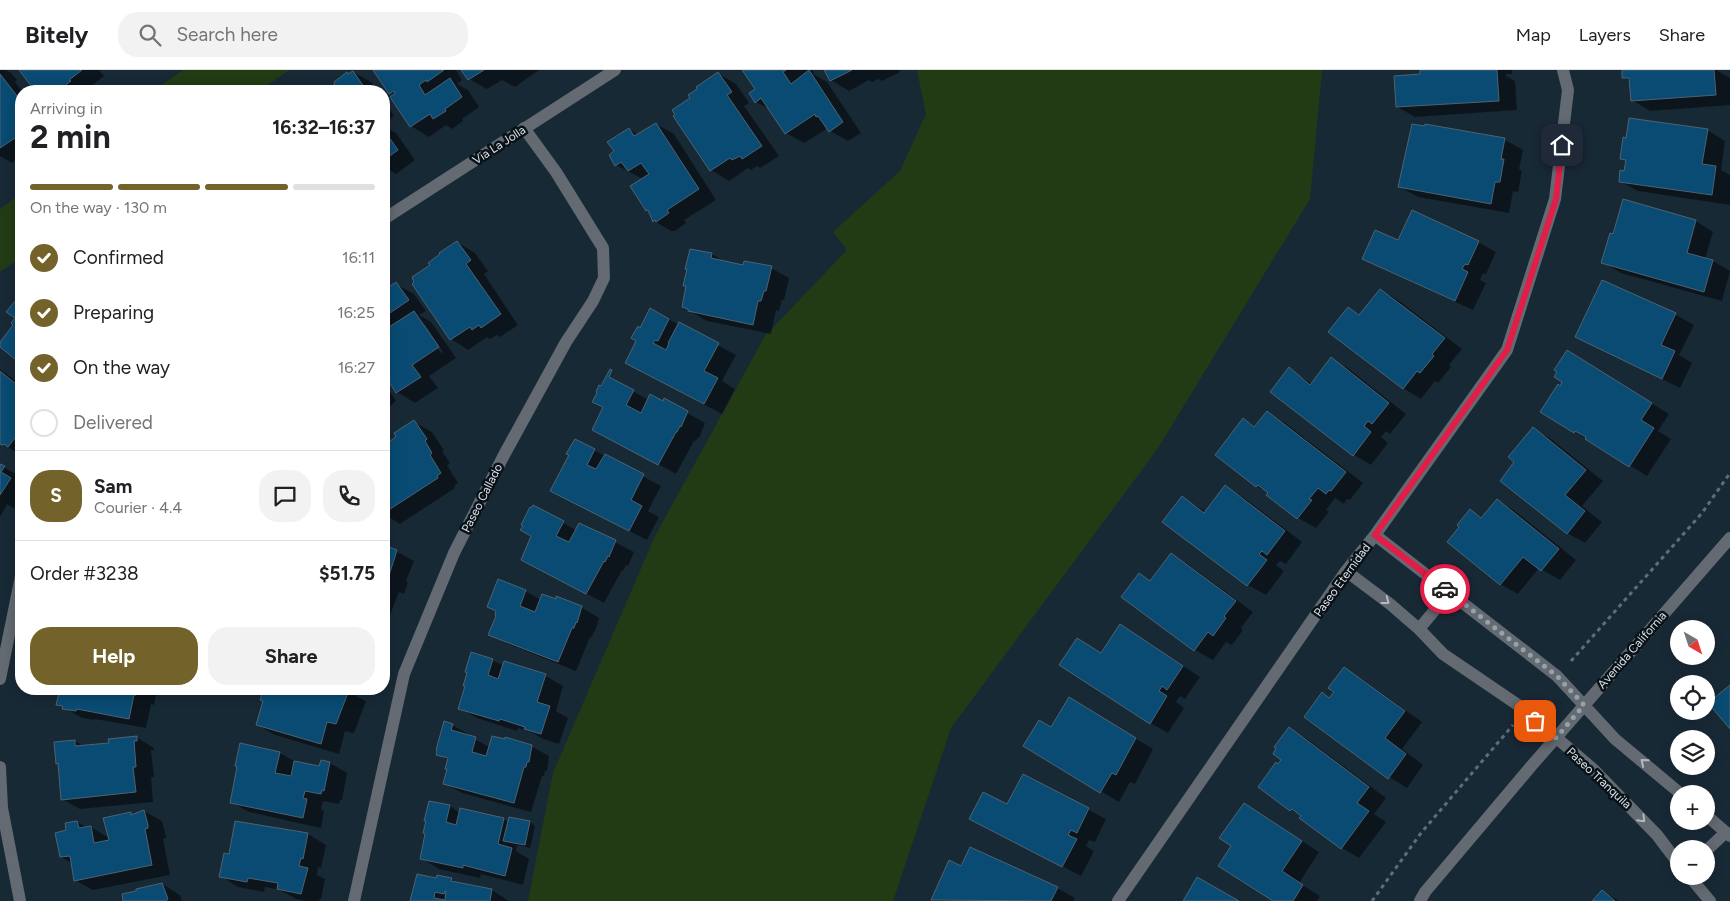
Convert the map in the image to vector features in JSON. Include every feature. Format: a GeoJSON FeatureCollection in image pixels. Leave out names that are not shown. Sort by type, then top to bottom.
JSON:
{"type":"FeatureCollection","features":[{"type":"Feature","properties":{"kind":"street","name":"Via La Jolla"},"geometry":{"type":"LineString","coordinates":[[390,215],[615,70]]}},
{"type":"Feature","properties":{"kind":"street","name":"Paseo Eternidad"},"geometry":{"type":"LineString","coordinates":[[1118,901],[1346,572],[1375,535],[1507,350],[1556,199],[1568,90],[1564,70]]}},
{"type":"Feature","properties":{"kind":"street","name":"Paseo Callado"},"geometry":{"type":"LineString","coordinates":[[354,901],[404,674],[454,553],[509,446],[566,342],[593,300],[604,278],[603,248],[556,172],[524,128]]}},
{"type":"Feature","properties":{"kind":"street"},"geometry":{"type":"LineString","coordinates":[[1375,535],[1402,554],[1557,676],[1615,738],[1670,785]]}},
{"type":"Feature","properties":{"kind":"street","name":"Avenida California"},"geometry":{"type":"LineString","coordinates":[[1420,901],[1425,892],[1584,705],[1730,538]]}},
{"type":"Feature","properties":{"kind":"street","name":"Paseo Tranquila"},"geometry":{"type":"LineString","coordinates":[[1346,572],[1390,604],[1419,629],[1443,654],[1518,706],[1593,768],[1657,835],[1670,852]]}},
{"type":"Feature","properties":{"kind":"street"},"geometry":{"type":"LineString","coordinates":[[1419,629],[1450,593]]}},
{"type":"Feature","properties":{"kind":"street"},"geometry":{"type":"LineString","coordinates":[[0,678],[15,605]]}},
{"type":"Feature","properties":{"kind":"street"},"geometry":{"type":"LineString","coordinates":[[0,767],[2,808],[20,901]]}},
{"type":"Feature","properties":{"kind":"street"},"geometry":{"type":"LineString","coordinates":[[1715,823],[1728,834],[1715,844]]}},
{"type":"Feature","properties":{"kind":"street"},"geometry":{"type":"LineString","coordinates":[[1697,885],[1710,901]]}},
{"type":"Feature","properties":{"kind":"green space"},"geometry":{"type":"Polygon","coordinates":[[[183,70],[289,70],[268,85],[162,85],[183,70]]]}},
{"type":"Feature","properties":{"kind":"green space"},"geometry":{"type":"Polygon","coordinates":[[[917,70],[1322,70],[1310,199],[1158,448],[951,728],[893,901],[528,901],[553,773],[655,536],[765,336],[847,250],[833,232],[900,171],[926,114],[917,70]]]}},
{"type":"Feature","properties":{"kind":"green space"},"geometry":{"type":"Polygon","coordinates":[[[15,198],[15,261],[0,272],[0,209],[15,198]]]}},
{"type":"Feature","properties":{"kind":"building"},"geometry":{"type":"Polygon","coordinates":[[[19,70],[82,70],[65,85],[30,85],[19,70]]]}},
{"type":"Feature","properties":{"kind":"building"},"geometry":{"type":"Polygon","coordinates":[[[373,70],[444,70],[427,82],[426,80],[419,85],[425,95],[450,78],[462,97],[433,119],[430,114],[410,127],[390,97],[395,93],[394,91],[390,93],[390,85],[383,85],[373,70]]]}},
{"type":"Feature","properties":{"kind":"building"},"geometry":{"type":"Polygon","coordinates":[[[461,70],[484,70],[468,80],[461,70]]]}},
{"type":"Feature","properties":{"kind":"building"},"geometry":{"type":"Polygon","coordinates":[[[742,70],[786,70],[783,72],[791,84],[809,70],[843,122],[829,132],[815,114],[785,134],[761,98],[755,103],[749,93],[755,89],[742,70]]]}},
{"type":"Feature","properties":{"kind":"building"},"geometry":{"type":"Polygon","coordinates":[[[824,70],[852,70],[830,81],[824,70]]]}},
{"type":"Feature","properties":{"kind":"building"},"geometry":{"type":"Polygon","coordinates":[[[1420,70],[1497,70],[1499,101],[1396,107],[1394,76],[1420,74],[1420,70]]]}},
{"type":"Feature","properties":{"kind":"building"},"geometry":{"type":"Polygon","coordinates":[[[1622,70],[1714,70],[1716,95],[1631,101],[1629,78],[1622,78],[1622,70]]]}},
{"type":"Feature","properties":{"kind":"building"},"geometry":{"type":"Polygon","coordinates":[[[353,71],[363,85],[333,85],[334,82],[347,72],[348,74],[353,71]]]}},
{"type":"Feature","properties":{"kind":"building"},"geometry":{"type":"Polygon","coordinates":[[[718,72],[732,92],[727,95],[762,146],[742,159],[740,156],[732,160],[730,158],[710,171],[673,116],[675,115],[672,110],[690,98],[688,95],[697,89],[696,87],[718,72]]]}},
{"type":"Feature","properties":{"kind":"building"},"geometry":{"type":"Polygon","coordinates":[[[0,74],[15,93],[15,138],[0,148],[0,74]]]}},
{"type":"Feature","properties":{"kind":"building"},"geometry":{"type":"Polygon","coordinates":[[[1629,118],[1708,129],[1702,164],[1716,166],[1712,195],[1619,182],[1620,170],[1624,171],[1626,160],[1620,159],[1623,137],[1626,138],[1629,118]]]}},
{"type":"Feature","properties":{"kind":"building"},"geometry":{"type":"Polygon","coordinates":[[[656,123],[699,189],[667,210],[669,213],[653,222],[648,210],[646,211],[630,186],[649,174],[641,163],[628,171],[621,162],[615,166],[609,155],[614,151],[607,142],[629,128],[634,136],[656,123]]]}},
{"type":"Feature","properties":{"kind":"building"},"geometry":{"type":"Polygon","coordinates":[[[1412,124],[1425,126],[1425,124],[1505,138],[1501,159],[1504,159],[1500,182],[1495,182],[1491,204],[1398,187],[1412,124]]]}},
{"type":"Feature","properties":{"kind":"building"},"geometry":{"type":"Polygon","coordinates":[[[390,139],[398,150],[390,156],[390,139]]]}},
{"type":"Feature","properties":{"kind":"building"},"geometry":{"type":"Polygon","coordinates":[[[1623,199],[1696,220],[1687,253],[1713,260],[1704,292],[1601,263],[1610,233],[1613,234],[1623,199]]]}},
{"type":"Feature","properties":{"kind":"building"},"geometry":{"type":"Polygon","coordinates":[[[1412,210],[1479,241],[1468,265],[1465,264],[1462,269],[1468,272],[1455,301],[1362,259],[1375,230],[1398,240],[1412,210]]]}},
{"type":"Feature","properties":{"kind":"building"},"geometry":{"type":"Polygon","coordinates":[[[457,241],[471,260],[466,264],[501,314],[481,328],[479,325],[472,330],[470,327],[450,340],[412,284],[414,282],[412,277],[430,265],[428,263],[439,253],[457,241]]]}},
{"type":"Feature","properties":{"kind":"building"},"geometry":{"type":"Polygon","coordinates":[[[690,249],[712,253],[711,258],[743,265],[744,261],[772,266],[766,291],[764,291],[761,301],[758,301],[753,325],[688,311],[688,309],[682,307],[686,286],[683,286],[687,269],[685,269],[690,249]]]}},
{"type":"Feature","properties":{"kind":"building"},"geometry":{"type":"Polygon","coordinates":[[[1602,280],[1676,313],[1661,345],[1675,351],[1662,379],[1575,337],[1602,280]]]}},
{"type":"Feature","properties":{"kind":"building"},"geometry":{"type":"Polygon","coordinates":[[[396,282],[409,300],[390,313],[390,286],[396,282]]]}},
{"type":"Feature","properties":{"kind":"building"},"geometry":{"type":"Polygon","coordinates":[[[1380,289],[1445,338],[1432,354],[1434,356],[1420,373],[1417,371],[1403,389],[1328,332],[1348,307],[1359,315],[1380,289]]]}},
{"type":"Feature","properties":{"kind":"building"},"geometry":{"type":"Polygon","coordinates":[[[15,301],[15,318],[6,312],[15,301]]]}},
{"type":"Feature","properties":{"kind":"building"},"geometry":{"type":"Polygon","coordinates":[[[650,308],[669,319],[658,341],[655,340],[653,343],[666,350],[679,322],[719,343],[704,371],[718,378],[704,404],[625,363],[636,341],[631,338],[638,326],[640,328],[650,308]]]}},
{"type":"Feature","properties":{"kind":"building"},"geometry":{"type":"Polygon","coordinates":[[[414,311],[439,347],[412,365],[421,377],[396,393],[390,384],[390,326],[414,311]]]}},
{"type":"Feature","properties":{"kind":"building"},"geometry":{"type":"Polygon","coordinates":[[[15,318],[15,359],[0,347],[0,342],[13,325],[11,323],[15,318]]]}},
{"type":"Feature","properties":{"kind":"building"},"geometry":{"type":"Polygon","coordinates":[[[1567,350],[1652,403],[1641,420],[1654,428],[1629,467],[1585,439],[1586,437],[1575,431],[1574,433],[1540,412],[1558,384],[1560,386],[1562,382],[1554,377],[1557,372],[1554,370],[1567,350]]]}},
{"type":"Feature","properties":{"kind":"building"},"geometry":{"type":"Polygon","coordinates":[[[1331,357],[1389,403],[1372,424],[1368,421],[1364,426],[1371,432],[1353,456],[1270,392],[1289,367],[1310,385],[1331,357]]]}},
{"type":"Feature","properties":{"kind":"building"},"geometry":{"type":"Polygon","coordinates":[[[610,369],[612,370],[609,377],[634,390],[626,405],[641,413],[650,394],[663,401],[664,398],[688,411],[681,427],[676,432],[658,465],[592,430],[603,407],[592,402],[599,385],[601,386],[610,369]]]}},
{"type":"Feature","properties":{"kind":"building"},"geometry":{"type":"Polygon","coordinates":[[[0,371],[15,383],[15,438],[8,447],[0,444],[0,371]]]}},
{"type":"Feature","properties":{"kind":"building"},"geometry":{"type":"Polygon","coordinates":[[[1267,411],[1346,472],[1331,491],[1329,490],[1326,494],[1318,488],[1309,499],[1312,500],[1297,519],[1266,495],[1268,493],[1258,485],[1256,487],[1215,455],[1243,418],[1254,427],[1267,411]]]}},
{"type":"Feature","properties":{"kind":"building"},"geometry":{"type":"Polygon","coordinates":[[[414,420],[427,439],[425,441],[432,453],[430,455],[441,473],[437,476],[438,478],[390,509],[390,441],[396,437],[394,433],[414,420]]]}},
{"type":"Feature","properties":{"kind":"building"},"geometry":{"type":"Polygon","coordinates":[[[1533,427],[1586,470],[1565,495],[1585,511],[1567,534],[1500,481],[1514,462],[1508,457],[1533,427]]]}},
{"type":"Feature","properties":{"kind":"building"},"geometry":{"type":"Polygon","coordinates":[[[575,439],[595,449],[587,465],[596,469],[605,454],[644,474],[631,500],[642,506],[629,531],[550,491],[569,455],[566,454],[575,439]]]}},
{"type":"Feature","properties":{"kind":"building"},"geometry":{"type":"Polygon","coordinates":[[[0,464],[5,466],[1,472],[11,478],[0,495],[0,464]]]}},
{"type":"Feature","properties":{"kind":"building"},"geometry":{"type":"Polygon","coordinates":[[[1225,485],[1285,531],[1267,555],[1262,551],[1259,554],[1267,560],[1247,586],[1162,522],[1182,496],[1204,513],[1225,485]]]}},
{"type":"Feature","properties":{"kind":"building"},"geometry":{"type":"Polygon","coordinates":[[[1497,499],[1559,549],[1541,571],[1523,557],[1500,585],[1447,542],[1459,527],[1457,525],[1470,509],[1481,518],[1497,499]]]}},
{"type":"Feature","properties":{"kind":"building"},"geometry":{"type":"Polygon","coordinates":[[[533,505],[564,521],[556,536],[569,542],[579,523],[616,540],[609,557],[604,561],[586,594],[521,560],[531,536],[520,530],[523,526],[521,525],[530,507],[533,505]]]}},
{"type":"Feature","properties":{"kind":"building"},"geometry":{"type":"Polygon","coordinates":[[[390,547],[397,550],[390,572],[390,547]]]}},
{"type":"Feature","properties":{"kind":"building"},"geometry":{"type":"Polygon","coordinates":[[[1171,553],[1236,601],[1224,616],[1226,618],[1213,636],[1208,632],[1194,651],[1121,597],[1139,573],[1150,581],[1171,553]]]}},
{"type":"Feature","properties":{"kind":"building"},"geometry":{"type":"Polygon","coordinates":[[[498,579],[526,590],[520,606],[535,612],[542,594],[556,599],[556,596],[582,606],[577,623],[572,628],[558,662],[488,635],[496,616],[496,611],[487,607],[498,579]]]}},
{"type":"Feature","properties":{"kind":"building"},"geometry":{"type":"Polygon","coordinates":[[[1120,624],[1183,666],[1167,690],[1162,686],[1159,691],[1167,696],[1150,724],[1059,665],[1077,638],[1101,653],[1120,624]]]}},
{"type":"Feature","properties":{"kind":"building"},"geometry":{"type":"Polygon","coordinates":[[[471,652],[493,659],[488,675],[498,679],[504,661],[546,674],[537,702],[550,706],[541,734],[500,719],[499,721],[458,709],[465,686],[463,686],[467,673],[465,672],[471,652]]]}},
{"type":"Feature","properties":{"kind":"building"},"geometry":{"type":"Polygon","coordinates":[[[1344,667],[1405,711],[1385,738],[1406,754],[1388,779],[1304,717],[1322,692],[1329,698],[1334,692],[1328,688],[1344,667]]]}},
{"type":"Feature","properties":{"kind":"building"},"geometry":{"type":"Polygon","coordinates":[[[1730,685],[1730,729],[1715,711],[1715,697],[1730,685]]]}},
{"type":"Feature","properties":{"kind":"building"},"geometry":{"type":"Polygon","coordinates":[[[58,695],[134,695],[129,719],[77,709],[76,711],[62,709],[63,706],[56,705],[58,695]]]}},
{"type":"Feature","properties":{"kind":"building"},"geometry":{"type":"Polygon","coordinates":[[[262,695],[347,695],[336,724],[327,722],[321,744],[256,725],[263,701],[260,700],[262,695]]]}},
{"type":"Feature","properties":{"kind":"building"},"geometry":{"type":"Polygon","coordinates":[[[1069,697],[1136,738],[1116,775],[1112,773],[1100,793],[1023,746],[1039,720],[1051,727],[1069,697]]]}},
{"type":"Feature","properties":{"kind":"building"},"geometry":{"type":"Polygon","coordinates":[[[444,721],[453,724],[451,730],[476,737],[472,752],[486,756],[492,736],[505,739],[505,737],[532,745],[529,762],[524,767],[514,803],[443,784],[448,758],[436,755],[436,750],[444,721]]]}},
{"type":"Feature","properties":{"kind":"building"},"geometry":{"type":"Polygon","coordinates":[[[1289,727],[1369,787],[1357,803],[1369,811],[1341,849],[1299,818],[1301,816],[1292,809],[1290,811],[1258,787],[1276,762],[1278,764],[1281,760],[1273,754],[1276,748],[1274,747],[1289,727]]]}},
{"type":"Feature","properties":{"kind":"building"},"geometry":{"type":"Polygon","coordinates":[[[137,736],[137,741],[134,741],[136,767],[133,767],[136,792],[61,800],[54,742],[75,740],[75,746],[109,743],[108,739],[137,736]]]}},
{"type":"Feature","properties":{"kind":"building"},"geometry":{"type":"Polygon","coordinates":[[[240,743],[280,752],[275,773],[291,776],[294,761],[319,766],[321,760],[330,762],[324,791],[322,790],[321,794],[305,791],[303,798],[307,799],[303,818],[230,803],[240,743]]]}},
{"type":"Feature","properties":{"kind":"building"},"geometry":{"type":"Polygon","coordinates":[[[1023,774],[1089,808],[1077,833],[1071,830],[1068,835],[1077,839],[1062,867],[969,819],[983,792],[1007,804],[1023,774]]]}},
{"type":"Feature","properties":{"kind":"building"},"geometry":{"type":"Polygon","coordinates":[[[429,801],[450,805],[446,822],[456,825],[460,808],[504,818],[498,844],[512,848],[505,876],[463,865],[463,868],[420,859],[425,834],[423,833],[426,821],[424,821],[429,801]]]}},
{"type":"Feature","properties":{"kind":"building"},"geometry":{"type":"Polygon","coordinates":[[[1244,803],[1302,841],[1282,871],[1303,885],[1293,901],[1273,901],[1218,866],[1231,846],[1219,838],[1244,803]]]}},
{"type":"Feature","properties":{"kind":"building"},"geometry":{"type":"Polygon","coordinates":[[[144,810],[148,825],[148,828],[145,829],[152,865],[74,881],[70,856],[60,857],[55,833],[66,830],[65,823],[77,821],[79,828],[91,826],[94,843],[109,840],[103,818],[131,812],[131,815],[144,810]]]}},
{"type":"Feature","properties":{"kind":"building"},"geometry":{"type":"Polygon","coordinates":[[[509,817],[530,821],[525,845],[503,841],[509,817]]]}},
{"type":"Feature","properties":{"kind":"building"},"geometry":{"type":"Polygon","coordinates":[[[235,821],[308,833],[303,859],[301,858],[299,866],[308,868],[301,894],[277,889],[278,883],[248,878],[247,882],[219,877],[224,853],[229,854],[235,821]]]}},
{"type":"Feature","properties":{"kind":"building"},"geometry":{"type":"Polygon","coordinates":[[[970,847],[1058,887],[1051,901],[931,900],[949,860],[961,866],[970,847]]]}},
{"type":"Feature","properties":{"kind":"building"},"geometry":{"type":"Polygon","coordinates":[[[417,874],[436,878],[437,875],[452,878],[451,881],[492,889],[490,901],[410,901],[417,874]],[[446,891],[444,894],[435,892],[434,898],[445,900],[446,891]]]}},
{"type":"Feature","properties":{"kind":"building"},"geometry":{"type":"Polygon","coordinates":[[[1197,877],[1239,901],[1183,901],[1197,877]]]}},
{"type":"Feature","properties":{"kind":"building"},"geometry":{"type":"Polygon","coordinates":[[[162,883],[168,899],[166,901],[123,901],[122,894],[162,883]]]}},
{"type":"Feature","properties":{"kind":"building"},"geometry":{"type":"Polygon","coordinates":[[[1602,890],[1615,901],[1592,901],[1602,890]]]}},
{"type":"Feature","properties":{"kind":"way so far"},"geometry":{"type":"LineString","coordinates":[[1445,589],[1557,676],[1584,705],[1556,738],[1535,721]]}},
{"type":"Feature","properties":{"kind":"route"},"geometry":{"type":"LineString","coordinates":[[1445,589],[1375,535],[1507,350],[1556,199],[1562,145]]}}]}
